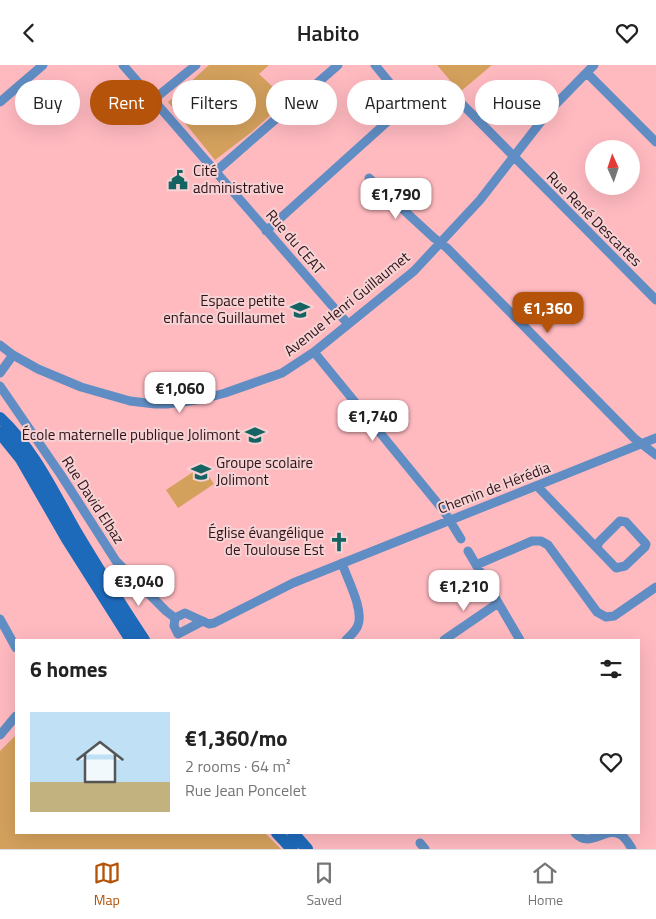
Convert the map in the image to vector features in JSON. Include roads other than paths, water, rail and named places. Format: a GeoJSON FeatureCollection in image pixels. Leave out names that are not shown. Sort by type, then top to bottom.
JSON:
{"type":"FeatureCollection","features":[{"type":"Feature","properties":{"kind":"main road"},"geometry":{"type":"LineString","coordinates":[[0,418],[16,433],[30,452],[77,533],[143,639]]}},
{"type":"Feature","properties":{"kind":"main road"},"geometry":{"type":"LineString","coordinates":[[0,433],[21,459],[67,539],[130,639]]}},
{"type":"Feature","properties":{"kind":"main road"},"geometry":{"type":"LineString","coordinates":[[278,834],[292,849]]}},
{"type":"Feature","properties":{"kind":"main road"},"geometry":{"type":"LineString","coordinates":[[293,834],[307,849]]}},
{"type":"Feature","properties":{"kind":"street"},"geometry":{"type":"LineString","coordinates":[[0,102],[43,65]]}},
{"type":"Feature","properties":{"kind":"street","name":"Rue du CEAT"},"geometry":{"type":"LineString","coordinates":[[123,65],[136,80]]}},
{"type":"Feature","properties":{"kind":"street"},"geometry":{"type":"LineString","coordinates":[[162,93],[196,65]]}},
{"type":"Feature","properties":{"kind":"street"},"geometry":{"type":"LineString","coordinates":[[215,171],[338,65]]}},
{"type":"Feature","properties":{"kind":"street"},"geometry":{"type":"LineString","coordinates":[[266,231],[407,105],[375,65]]}},
{"type":"Feature","properties":{"kind":"street","name":"Avenue Henri Guillaumet"},"geometry":{"type":"LineString","coordinates":[[1,348],[38,369],[108,395],[130,401],[168,404],[203,399],[263,381],[282,373],[314,352],[402,281],[480,200],[550,110],[594,65]]}},
{"type":"Feature","properties":{"kind":"street"},"geometry":{"type":"LineString","coordinates":[[587,73],[656,141]]}},
{"type":"Feature","properties":{"kind":"street","name":"Rue René Descartes"},"geometry":{"type":"LineString","coordinates":[[465,107],[656,300]]}},
{"type":"Feature","properties":{"kind":"street","name":"Rue du CEAT"},"geometry":{"type":"LineString","coordinates":[[162,109],[348,324]]}},
{"type":"Feature","properties":{"kind":"street"},"geometry":{"type":"LineString","coordinates":[[369,178],[447,248],[641,444],[656,455]]}},
{"type":"Feature","properties":{"kind":"street"},"geometry":{"type":"LineString","coordinates":[[314,352],[450,520],[461,539]]}},
{"type":"Feature","properties":{"kind":"street"},"geometry":{"type":"LineString","coordinates":[[0,373],[13,355]]}},
{"type":"Feature","properties":{"kind":"street","name":"Rue David Elbaz"},"geometry":{"type":"LineString","coordinates":[[0,386],[61,475],[116,561],[175,618]]}},
{"type":"Feature","properties":{"kind":"street","name":"Chemin de Hérédia"},"geometry":{"type":"LineString","coordinates":[[203,621],[178,634],[174,626],[175,618],[185,613],[203,621],[209,624],[214,623],[272,593],[342,563],[656,438]]}},
{"type":"Feature","properties":{"kind":"street"},"geometry":{"type":"LineString","coordinates":[[537,486],[614,566],[620,568],[626,566],[646,544],[626,522],[620,521],[599,542],[597,547]]}},
{"type":"Feature","properties":{"kind":"street"},"geometry":{"type":"LineString","coordinates":[[476,565],[532,541],[541,541],[548,545],[597,612],[606,617],[614,615],[656,587]]}},
{"type":"Feature","properties":{"kind":"street"},"geometry":{"type":"LineString","coordinates":[[468,551],[519,639]]}},
{"type":"Feature","properties":{"kind":"street"},"geometry":{"type":"LineString","coordinates":[[342,563],[358,605],[360,617],[358,626],[347,639]]}},
{"type":"Feature","properties":{"kind":"street"},"geometry":{"type":"LineString","coordinates":[[445,639],[498,603]]}},
{"type":"Feature","properties":{"kind":"street"},"geometry":{"type":"LineString","coordinates":[[0,619],[15,646]]}},
{"type":"Feature","properties":{"kind":"street"},"geometry":{"type":"LineString","coordinates":[[2,730],[15,717]]}},
{"type":"Feature","properties":{"kind":"street"},"geometry":{"type":"LineString","coordinates":[[576,834],[586,839],[608,834]]}},
{"type":"Feature","properties":{"kind":"street"},"geometry":{"type":"LineString","coordinates":[[620,834],[632,849]]}},
{"type":"Feature","properties":{"kind":"place","name":"Cité administrative"},"geometry":{"type":"Point","coordinates":[178,180]}},
{"type":"Feature","properties":{"kind":"place","name":"Espace petite enfance Guillaumet"},"geometry":{"type":"Point","coordinates":[300,310]}},
{"type":"Feature","properties":{"kind":"place","name":"École maternelle publique Jolimont"},"geometry":{"type":"Point","coordinates":[255,435]}},
{"type":"Feature","properties":{"kind":"place","name":"Groupe scolaire Jolimont"},"geometry":{"type":"Point","coordinates":[201,472]}},
{"type":"Feature","properties":{"kind":"place","name":"Église évangélique de Toulouse Est"},"geometry":{"type":"Point","coordinates":[339,542]}}]}
